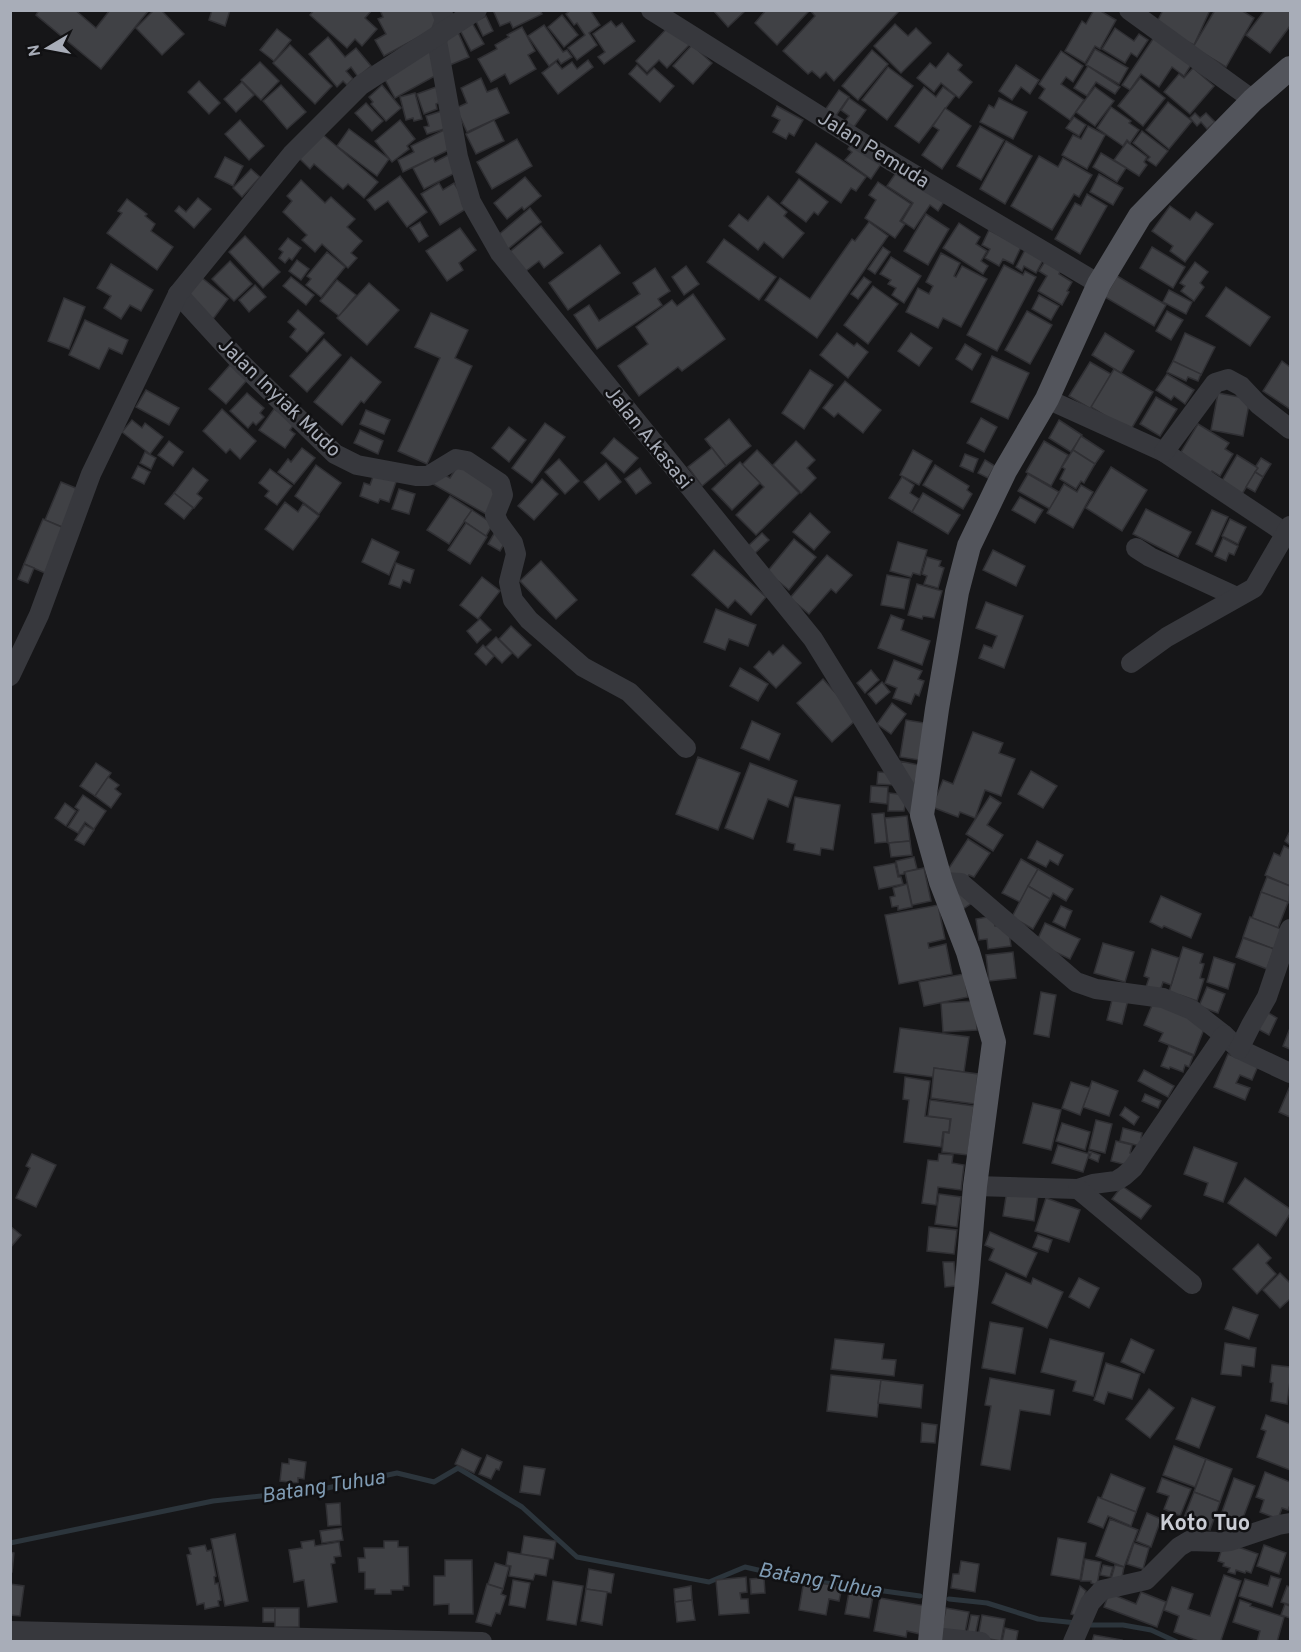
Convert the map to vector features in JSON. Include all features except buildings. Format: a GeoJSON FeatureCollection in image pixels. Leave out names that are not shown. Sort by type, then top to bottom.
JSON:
{"type":"FeatureCollection","features":[{"type":"Feature","properties":{"kind":"main road"},"geometry":{"type":"LineString","coordinates":[[932,1641],[968,1282],[975,1186],[994,1042],[968,951],[941,882],[922,815],[957,591],[969,546],[1005,471],[1047,399],[1100,284],[1140,216],[1253,100],[1290,68]]}},
{"type":"Feature","properties":{"kind":"street","name":"Jalan A.kasasi"},"geometry":{"type":"LineString","coordinates":[[441,10],[445,20],[438,41],[461,168],[471,202],[500,253],[813,639],[922,815]]}},
{"type":"Feature","properties":{"kind":"street"},"geometry":{"type":"LineString","coordinates":[[10,676],[39,615],[91,474],[178,294],[292,154],[361,85],[477,10]]}},
{"type":"Feature","properties":{"kind":"street","name":"Jalan Pemuda"},"geometry":{"type":"LineString","coordinates":[[651,10],[894,162],[1100,284]]}},
{"type":"Feature","properties":{"kind":"street"},"geometry":{"type":"LineString","coordinates":[[1129,10],[1253,100]]}},
{"type":"Feature","properties":{"kind":"street","name":"Jalan Inyiak Mudo"},"geometry":{"type":"LineString","coordinates":[[178,294],[242,364],[335,454],[357,465],[416,477],[428,476],[456,459],[467,461],[500,483],[502,495],[495,515],[513,543],[516,554],[509,582],[513,600],[529,620],[584,667],[629,692],[686,748]]}},
{"type":"Feature","properties":{"kind":"street"},"geometry":{"type":"LineString","coordinates":[[1164,452],[1215,383],[1228,379],[1241,386],[1258,404],[1290,429]]}},
{"type":"Feature","properties":{"kind":"street"},"geometry":{"type":"LineString","coordinates":[[1047,399],[1164,452],[1289,531],[1254,588],[1167,637],[1131,663]]}},
{"type":"Feature","properties":{"kind":"street"},"geometry":{"type":"LineString","coordinates":[[1136,548],[1150,557],[1237,597]]}},
{"type":"Feature","properties":{"kind":"street"},"geometry":{"type":"LineString","coordinates":[[941,882],[961,883],[1076,982],[1096,989],[1163,998],[1192,1010],[1239,1049],[1290,1073]]}},
{"type":"Feature","properties":{"kind":"street"},"geometry":{"type":"LineString","coordinates":[[1239,1049],[1267,997],[1290,929]]}},
{"type":"Feature","properties":{"kind":"street"},"geometry":{"type":"LineString","coordinates":[[975,1186],[1078,1189],[1093,1184],[1116,1181],[1133,1168],[1224,1035]]}},
{"type":"Feature","properties":{"kind":"street"},"geometry":{"type":"LineString","coordinates":[[1078,1189],[1192,1284]]}},
{"type":"Feature","properties":{"kind":"street"},"geometry":{"type":"LineString","coordinates":[[1073,1641],[1090,1603],[1102,1590],[1146,1580],[1179,1546],[1189,1541],[1230,1541],[1290,1523]]}},
{"type":"Feature","properties":{"kind":"street"},"geometry":{"type":"LineString","coordinates":[[10,1631],[482,1641]]}},
{"type":"Feature","properties":{"kind":"street"},"geometry":{"type":"LineString","coordinates":[[932,1641],[943,1638],[981,1641]]}},
{"type":"Feature","properties":{"kind":"waterway","name":"Batang Tuhua"},"geometry":{"type":"LineString","coordinates":[[10,1543],[213,1501],[318,1490],[397,1473],[434,1482],[458,1468],[522,1507],[577,1557],[709,1582],[745,1567],[797,1579],[920,1596]]}},
{"type":"Feature","properties":{"kind":"waterway","name":"Batang Tuhua"},"geometry":{"type":"LineString","coordinates":[[949,1599],[987,1603],[1038,1619],[1077,1623]]}},
{"type":"Feature","properties":{"kind":"waterway","name":"Batang Tuhua"},"geometry":{"type":"LineString","coordinates":[[1086,1625],[1123,1625],[1151,1630],[1177,1642]]}},
{"type":"Feature","properties":{"kind":"district","name":"Koto Tuo"},"geometry":{"type":"Point","coordinates":[1205,1522]}}]}
